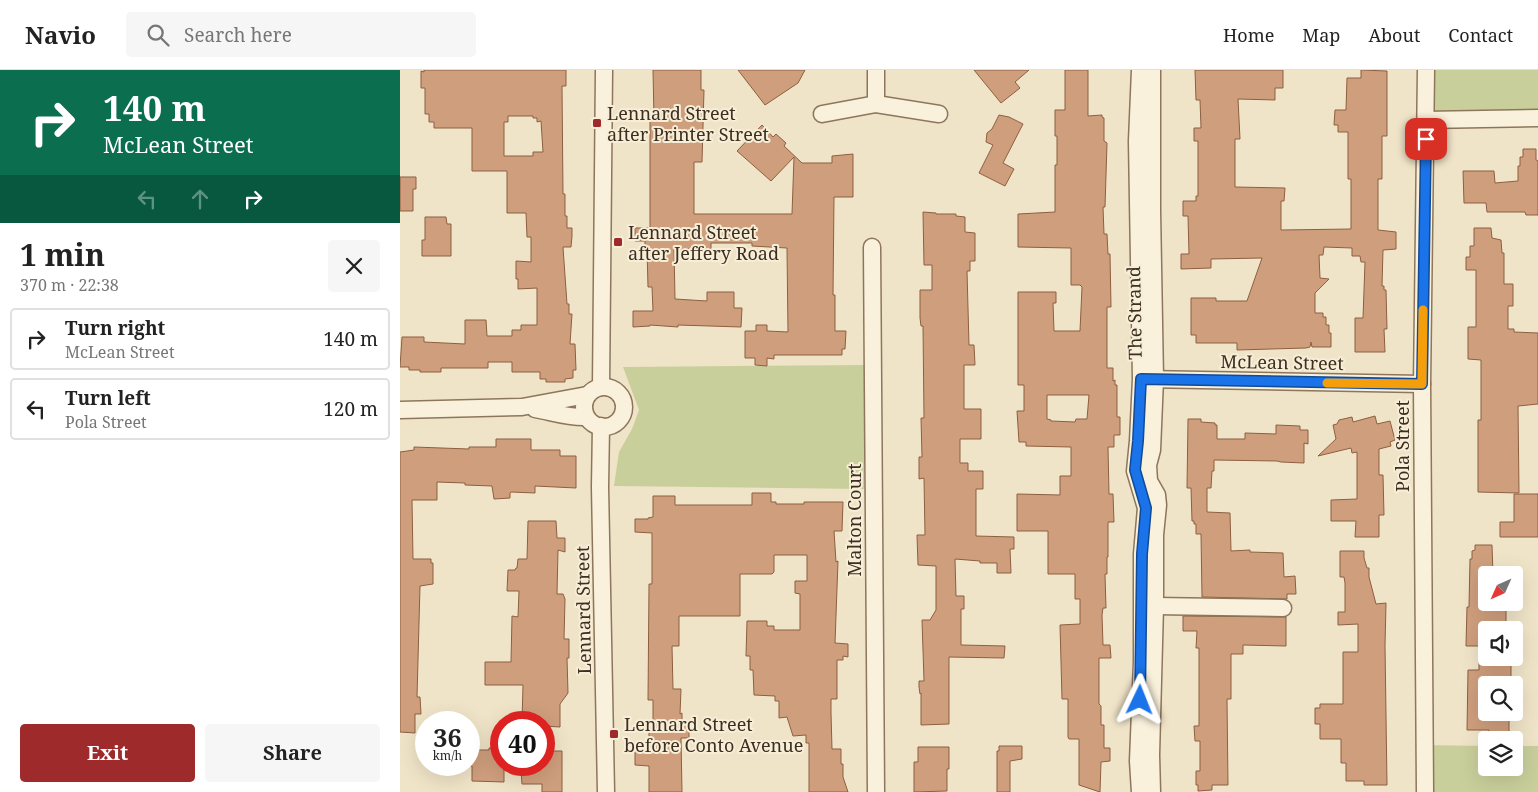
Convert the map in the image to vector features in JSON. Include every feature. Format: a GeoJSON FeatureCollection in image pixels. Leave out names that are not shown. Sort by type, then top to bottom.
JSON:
{"type":"FeatureCollection","features":[{"type":"Feature","properties":{"kind":"street"},"geometry":{"type":"LineString","coordinates":[[522,407],[594,391],[607,387],[614,389],[624,406],[619,419],[614,424],[601,426],[590,421],[586,416],[584,406],[594,391],[604,70]]}},
{"type":"Feature","properties":{"kind":"street"},"geometry":{"type":"LineString","coordinates":[[876,70],[876,104]]}},
{"type":"Feature","properties":{"kind":"street","name":"The Strand"},"geometry":{"type":"LineString","coordinates":[[1140,70],[1138,151],[1152,450],[1148,465],[1149,481],[1156,495],[1158,505],[1155,535],[1152,792]]}},
{"type":"Feature","properties":{"kind":"street","name":"The Strand"},"geometry":{"type":"LineString","coordinates":[[1140,792],[1138,761],[1142,662],[1142,554],[1146,508],[1135,470],[1148,379],[1152,210],[1152,70]]}},
{"type":"Feature","properties":{"kind":"street","name":"Pola Street"},"geometry":{"type":"LineString","coordinates":[[1425,792],[1422,384],[1426,70]]}},
{"type":"Feature","properties":{"kind":"street"},"geometry":{"type":"LineString","coordinates":[[822,114],[876,104],[939,114]]}},
{"type":"Feature","properties":{"kind":"street"},"geometry":{"type":"LineString","coordinates":[[1426,120],[1538,118]]}},
{"type":"Feature","properties":{"kind":"street","name":"Malton Court"},"geometry":{"type":"LineString","coordinates":[[872,248],[876,792]]}},
{"type":"Feature","properties":{"kind":"street","name":"McLean Street"},"geometry":{"type":"LineString","coordinates":[[1148,379],[1422,384]]}},
{"type":"Feature","properties":{"kind":"street"},"geometry":{"type":"LineString","coordinates":[[400,410],[522,407],[558,412],[575,418],[586,416]]}},
{"type":"Feature","properties":{"kind":"street","name":"Lennard Street"},"geometry":{"type":"LineString","coordinates":[[601,426],[600,497],[606,792]]}},
{"type":"Feature","properties":{"kind":"street"},"geometry":{"type":"LineString","coordinates":[[1155,606],[1283,608]]}},
{"type":"Feature","properties":{"kind":"green space"},"geometry":{"type":"Polygon","coordinates":[[[1426,70],[1538,70],[1538,118],[1426,120],[1426,70]]]}},
{"type":"Feature","properties":{"kind":"green space"},"geometry":{"type":"Polygon","coordinates":[[[865,365],[864,489],[614,486],[619,452],[632,429],[639,410],[623,367],[865,365]]]}},
{"type":"Feature","properties":{"kind":"green space"},"geometry":{"type":"Polygon","coordinates":[[[1425,745],[1478,746],[1478,776],[1523,776],[1523,746],[1538,746],[1538,792],[1425,792],[1425,745]]]}},
{"type":"Feature","properties":{"kind":"building"},"geometry":{"type":"Polygon","coordinates":[[[424,70],[566,70],[566,86],[562,86],[563,194],[565,194],[567,228],[572,228],[572,236],[571,247],[563,247],[567,304],[569,304],[569,314],[572,314],[570,344],[575,344],[576,370],[573,370],[573,378],[565,379],[565,382],[546,382],[546,379],[540,379],[540,372],[512,372],[512,362],[488,362],[488,368],[441,368],[441,372],[420,372],[420,370],[409,370],[409,367],[400,367],[402,337],[424,337],[424,342],[465,344],[465,320],[486,320],[487,336],[512,336],[512,330],[521,330],[521,325],[537,325],[537,288],[518,289],[518,279],[516,279],[516,261],[531,262],[531,237],[527,237],[526,213],[507,213],[507,171],[472,171],[472,128],[434,128],[434,122],[429,122],[429,114],[425,114],[425,88],[421,88],[421,71],[424,72],[424,70]],[[508,116],[508,122],[504,122],[504,156],[533,156],[533,152],[543,152],[541,121],[537,122],[537,118],[533,118],[533,116],[508,116]]]}},
{"type":"Feature","properties":{"kind":"building"},"geometry":{"type":"Polygon","coordinates":[[[653,70],[701,70],[701,90],[704,90],[702,162],[694,162],[694,214],[792,214],[794,157],[771,181],[737,151],[762,125],[773,137],[776,134],[786,143],[784,146],[802,163],[832,163],[832,156],[853,154],[853,197],[834,197],[833,295],[835,295],[835,331],[846,331],[845,349],[842,349],[842,355],[774,355],[774,359],[767,358],[767,366],[755,365],[755,358],[745,358],[745,331],[756,331],[756,325],[767,325],[767,331],[788,332],[787,248],[752,246],[752,243],[711,243],[711,249],[674,249],[675,299],[707,301],[707,292],[734,292],[734,308],[742,308],[741,327],[650,325],[633,327],[633,311],[653,311],[652,287],[648,287],[647,249],[645,248],[645,241],[635,241],[635,228],[650,228],[650,120],[654,120],[653,70]]]}},
{"type":"Feature","properties":{"kind":"building"},"geometry":{"type":"Polygon","coordinates":[[[738,70],[805,70],[798,83],[765,105],[738,70]]]}},
{"type":"Feature","properties":{"kind":"building"},"geometry":{"type":"Polygon","coordinates":[[[974,70],[1029,70],[1015,82],[1020,88],[1001,103],[974,70]]]}},
{"type":"Feature","properties":{"kind":"building"},"geometry":{"type":"Polygon","coordinates":[[[1065,70],[1088,70],[1088,116],[1102,115],[1104,118],[1104,141],[1107,143],[1105,207],[1103,207],[1104,234],[1107,234],[1108,254],[1110,254],[1111,307],[1107,307],[1107,368],[1113,368],[1113,381],[1115,380],[1115,385],[1117,385],[1117,417],[1120,417],[1120,435],[1114,435],[1114,447],[1108,447],[1109,494],[1113,494],[1114,522],[1108,522],[1108,557],[1107,574],[1105,574],[1106,608],[1103,608],[1102,615],[1103,645],[1110,645],[1111,658],[1099,658],[1099,704],[1101,706],[1101,725],[1104,725],[1104,748],[1110,748],[1110,761],[1101,762],[1100,792],[1079,785],[1079,739],[1069,739],[1068,737],[1068,699],[1062,699],[1060,625],[1080,624],[1080,599],[1075,599],[1075,574],[1048,574],[1048,531],[1017,531],[1017,494],[1060,495],[1060,476],[1071,476],[1071,447],[1026,446],[1026,442],[1019,442],[1017,411],[1024,411],[1024,385],[1018,385],[1018,292],[1056,292],[1056,303],[1053,303],[1054,331],[1080,331],[1082,287],[1080,285],[1071,285],[1071,248],[1018,247],[1018,214],[1055,212],[1057,136],[1055,136],[1055,110],[1065,110],[1065,70]],[[1047,395],[1047,419],[1051,421],[1075,422],[1076,419],[1087,419],[1089,395],[1047,395]]]}},
{"type":"Feature","properties":{"kind":"building"},"geometry":{"type":"Polygon","coordinates":[[[1195,70],[1283,70],[1283,88],[1275,88],[1275,100],[1238,99],[1240,139],[1235,139],[1235,187],[1285,188],[1284,201],[1281,201],[1281,230],[1351,229],[1351,179],[1348,179],[1348,132],[1338,132],[1338,125],[1334,125],[1335,110],[1346,110],[1347,78],[1361,78],[1361,70],[1387,71],[1387,136],[1382,136],[1382,179],[1378,179],[1378,230],[1396,232],[1396,249],[1383,250],[1382,286],[1386,290],[1387,329],[1384,329],[1385,352],[1355,352],[1355,318],[1363,318],[1365,262],[1361,262],[1360,256],[1352,256],[1352,248],[1324,247],[1323,255],[1319,255],[1320,278],[1329,279],[1315,293],[1315,313],[1323,313],[1323,317],[1326,317],[1326,325],[1329,325],[1329,333],[1331,333],[1331,347],[1312,347],[1311,342],[1310,347],[1306,348],[1237,350],[1237,343],[1196,343],[1196,335],[1191,335],[1191,298],[1216,298],[1216,301],[1247,301],[1262,258],[1211,259],[1211,268],[1181,269],[1181,254],[1189,254],[1188,216],[1183,216],[1183,201],[1196,201],[1196,196],[1198,196],[1198,141],[1194,141],[1194,128],[1201,128],[1200,100],[1196,100],[1195,70]]]}},
{"type":"Feature","properties":{"kind":"building"},"geometry":{"type":"Polygon","coordinates":[[[999,115],[1009,117],[1023,124],[1003,163],[1014,169],[1005,186],[979,173],[993,145],[986,142],[987,133],[992,129],[999,115]]]}},
{"type":"Feature","properties":{"kind":"building"},"geometry":{"type":"Polygon","coordinates":[[[1523,149],[1536,149],[1536,160],[1538,161],[1538,215],[1526,215],[1525,212],[1487,212],[1486,203],[1464,203],[1463,171],[1494,171],[1495,183],[1518,181],[1518,166],[1520,166],[1520,157],[1523,157],[1523,149]]]}},
{"type":"Feature","properties":{"kind":"building"},"geometry":{"type":"Polygon","coordinates":[[[400,177],[416,177],[416,189],[413,189],[413,211],[400,211],[400,177]]]}},
{"type":"Feature","properties":{"kind":"building"},"geometry":{"type":"Polygon","coordinates":[[[923,212],[956,214],[956,216],[965,217],[965,232],[975,233],[975,261],[970,261],[970,271],[967,271],[969,345],[974,345],[975,365],[964,365],[964,409],[981,409],[981,439],[960,439],[960,463],[968,463],[968,471],[983,471],[983,489],[976,489],[976,536],[1014,537],[1014,549],[1010,549],[1011,573],[997,573],[997,563],[980,563],[980,561],[955,559],[956,596],[964,596],[964,609],[961,609],[961,645],[1005,646],[1004,658],[949,657],[949,724],[921,725],[919,681],[924,681],[922,620],[930,620],[936,610],[936,566],[918,565],[917,535],[925,535],[924,478],[919,479],[919,457],[922,457],[921,418],[924,418],[923,326],[921,326],[920,318],[920,290],[932,290],[932,265],[924,265],[923,212]]]}},
{"type":"Feature","properties":{"kind":"building"},"geometry":{"type":"Polygon","coordinates":[[[425,217],[446,217],[447,224],[451,224],[451,256],[422,256],[422,240],[425,240],[425,217]]]}},
{"type":"Feature","properties":{"kind":"building"},"geometry":{"type":"Polygon","coordinates":[[[1474,228],[1491,228],[1492,238],[1501,240],[1502,253],[1504,253],[1504,284],[1513,284],[1513,306],[1508,306],[1508,329],[1514,329],[1514,332],[1538,333],[1538,404],[1518,406],[1519,493],[1478,492],[1478,420],[1481,420],[1481,360],[1468,359],[1468,327],[1476,327],[1476,270],[1466,270],[1466,257],[1470,257],[1470,246],[1474,246],[1474,228]]]}},
{"type":"Feature","properties":{"kind":"building"},"geometry":{"type":"Polygon","coordinates":[[[1375,416],[1377,424],[1390,421],[1395,440],[1390,442],[1391,446],[1379,449],[1379,475],[1383,475],[1384,515],[1379,515],[1379,537],[1355,537],[1356,521],[1331,521],[1331,500],[1357,499],[1357,452],[1352,453],[1351,448],[1318,456],[1336,439],[1333,425],[1337,424],[1339,420],[1352,417],[1353,422],[1375,416]]]}},
{"type":"Feature","properties":{"kind":"building"},"geometry":{"type":"Polygon","coordinates":[[[1188,419],[1201,419],[1201,422],[1215,423],[1217,425],[1217,439],[1245,439],[1245,433],[1276,434],[1276,425],[1300,426],[1300,430],[1308,430],[1308,444],[1304,443],[1304,463],[1214,460],[1211,488],[1207,488],[1207,512],[1230,513],[1231,551],[1250,550],[1250,552],[1283,553],[1284,577],[1295,576],[1296,594],[1287,594],[1287,599],[1202,597],[1201,534],[1196,534],[1196,524],[1192,521],[1191,488],[1187,488],[1188,419]]]}},
{"type":"Feature","properties":{"kind":"building"},"geometry":{"type":"Polygon","coordinates":[[[496,439],[531,439],[531,450],[560,450],[560,456],[576,456],[576,488],[535,486],[535,493],[511,492],[510,498],[494,499],[492,486],[437,482],[437,500],[412,500],[413,559],[431,559],[431,563],[433,563],[433,584],[420,586],[417,697],[420,697],[421,711],[415,711],[415,733],[400,732],[400,452],[414,450],[414,447],[469,449],[469,447],[496,447],[496,439]]]}},
{"type":"Feature","properties":{"kind":"building"},"geometry":{"type":"Polygon","coordinates":[[[752,493],[771,493],[771,502],[776,502],[776,504],[843,502],[842,531],[834,531],[836,562],[838,561],[835,643],[848,644],[848,657],[843,656],[843,660],[837,660],[837,699],[831,699],[831,713],[832,749],[841,749],[843,777],[848,792],[809,792],[809,743],[806,743],[806,735],[793,736],[787,717],[779,718],[779,701],[775,701],[775,696],[754,695],[753,670],[750,670],[750,656],[746,656],[747,621],[767,621],[767,626],[774,626],[774,630],[800,630],[800,594],[795,593],[795,581],[807,581],[807,555],[774,555],[774,572],[772,574],[740,574],[740,616],[679,616],[679,646],[672,646],[673,689],[681,689],[680,714],[682,713],[682,721],[689,721],[689,738],[681,738],[682,792],[649,792],[649,766],[635,765],[635,747],[649,747],[649,727],[653,727],[653,700],[648,700],[649,584],[652,584],[652,533],[635,532],[635,519],[653,517],[653,496],[675,496],[675,505],[752,505],[752,493]]]}},
{"type":"Feature","properties":{"kind":"building"},"geometry":{"type":"Polygon","coordinates":[[[1514,494],[1538,494],[1538,537],[1500,537],[1500,522],[1514,522],[1514,494]]]}},
{"type":"Feature","properties":{"kind":"building"},"geometry":{"type":"Polygon","coordinates":[[[528,521],[556,521],[557,538],[565,538],[565,552],[558,550],[557,594],[563,594],[565,599],[564,639],[569,639],[569,658],[567,658],[568,693],[560,704],[560,727],[555,727],[555,711],[522,711],[523,685],[485,685],[485,662],[511,662],[512,616],[518,617],[519,591],[507,591],[508,570],[515,570],[517,568],[518,559],[527,559],[528,521]]]}},
{"type":"Feature","properties":{"kind":"building"},"geometry":{"type":"Polygon","coordinates":[[[1475,545],[1492,545],[1493,566],[1478,566],[1478,611],[1506,611],[1506,621],[1478,621],[1478,646],[1466,646],[1470,559],[1472,559],[1472,551],[1475,550],[1475,545]]]}},
{"type":"Feature","properties":{"kind":"building"},"geometry":{"type":"Polygon","coordinates":[[[1340,551],[1364,551],[1364,558],[1367,568],[1369,568],[1369,577],[1376,604],[1386,603],[1387,785],[1364,785],[1364,781],[1346,781],[1346,763],[1341,763],[1341,739],[1320,739],[1320,724],[1315,724],[1315,708],[1320,708],[1320,704],[1343,704],[1343,652],[1358,652],[1358,624],[1338,625],[1338,612],[1345,612],[1345,583],[1344,577],[1340,577],[1340,551]]]}},
{"type":"Feature","properties":{"kind":"building"},"geometry":{"type":"Polygon","coordinates":[[[1183,616],[1286,617],[1286,646],[1243,645],[1243,654],[1231,654],[1231,699],[1227,699],[1228,785],[1212,785],[1212,790],[1198,791],[1198,785],[1196,785],[1196,771],[1200,771],[1200,741],[1195,741],[1194,726],[1199,726],[1199,648],[1196,648],[1197,631],[1183,631],[1183,616]]]}},
{"type":"Feature","properties":{"kind":"building"},"geometry":{"type":"Polygon","coordinates":[[[1479,666],[1511,666],[1511,676],[1478,676],[1478,721],[1509,721],[1509,731],[1467,730],[1468,670],[1479,670],[1479,666]]]}},
{"type":"Feature","properties":{"kind":"building"},"geometry":{"type":"Polygon","coordinates":[[[999,746],[1022,746],[1022,759],[1010,761],[1010,792],[997,792],[997,751],[999,751],[999,746]]]}},
{"type":"Feature","properties":{"kind":"building"},"geometry":{"type":"Polygon","coordinates":[[[918,747],[949,747],[947,791],[914,792],[914,762],[918,762],[918,747]]]}},
{"type":"Feature","properties":{"kind":"building"},"geometry":{"type":"Polygon","coordinates":[[[490,748],[490,776],[504,776],[504,782],[472,781],[472,776],[480,776],[480,750],[489,750],[490,748]]]}},
{"type":"Feature","properties":{"kind":"building"},"geometry":{"type":"Polygon","coordinates":[[[555,751],[562,751],[562,792],[542,792],[542,784],[522,784],[521,776],[555,776],[555,751]]]}},
{"type":"Feature","properties":{"kind":"slow traffic"},"geometry":{"type":"LineString","coordinates":[[1327,383],[1422,384],[1423,310]]}},
{"type":"Feature","properties":{"kind":"place","name":"Lennard Street after Printer Street"},"geometry":{"type":"Point","coordinates":[597,123]}},
{"type":"Feature","properties":{"kind":"place","name":"Lennard Street after Jeffery Road"},"geometry":{"type":"Point","coordinates":[618,242]}},
{"type":"Feature","properties":{"kind":"place","name":"Lennard Street before Conto Avenue"},"geometry":{"type":"Point","coordinates":[614,734]}},
{"type":"Feature","properties":{"kind":"route"},"geometry":{"type":"LineString","coordinates":[[1140,700],[1142,554],[1146,508],[1137,480],[1135,463],[1141,379],[1422,384],[1426,139]]}}]}
